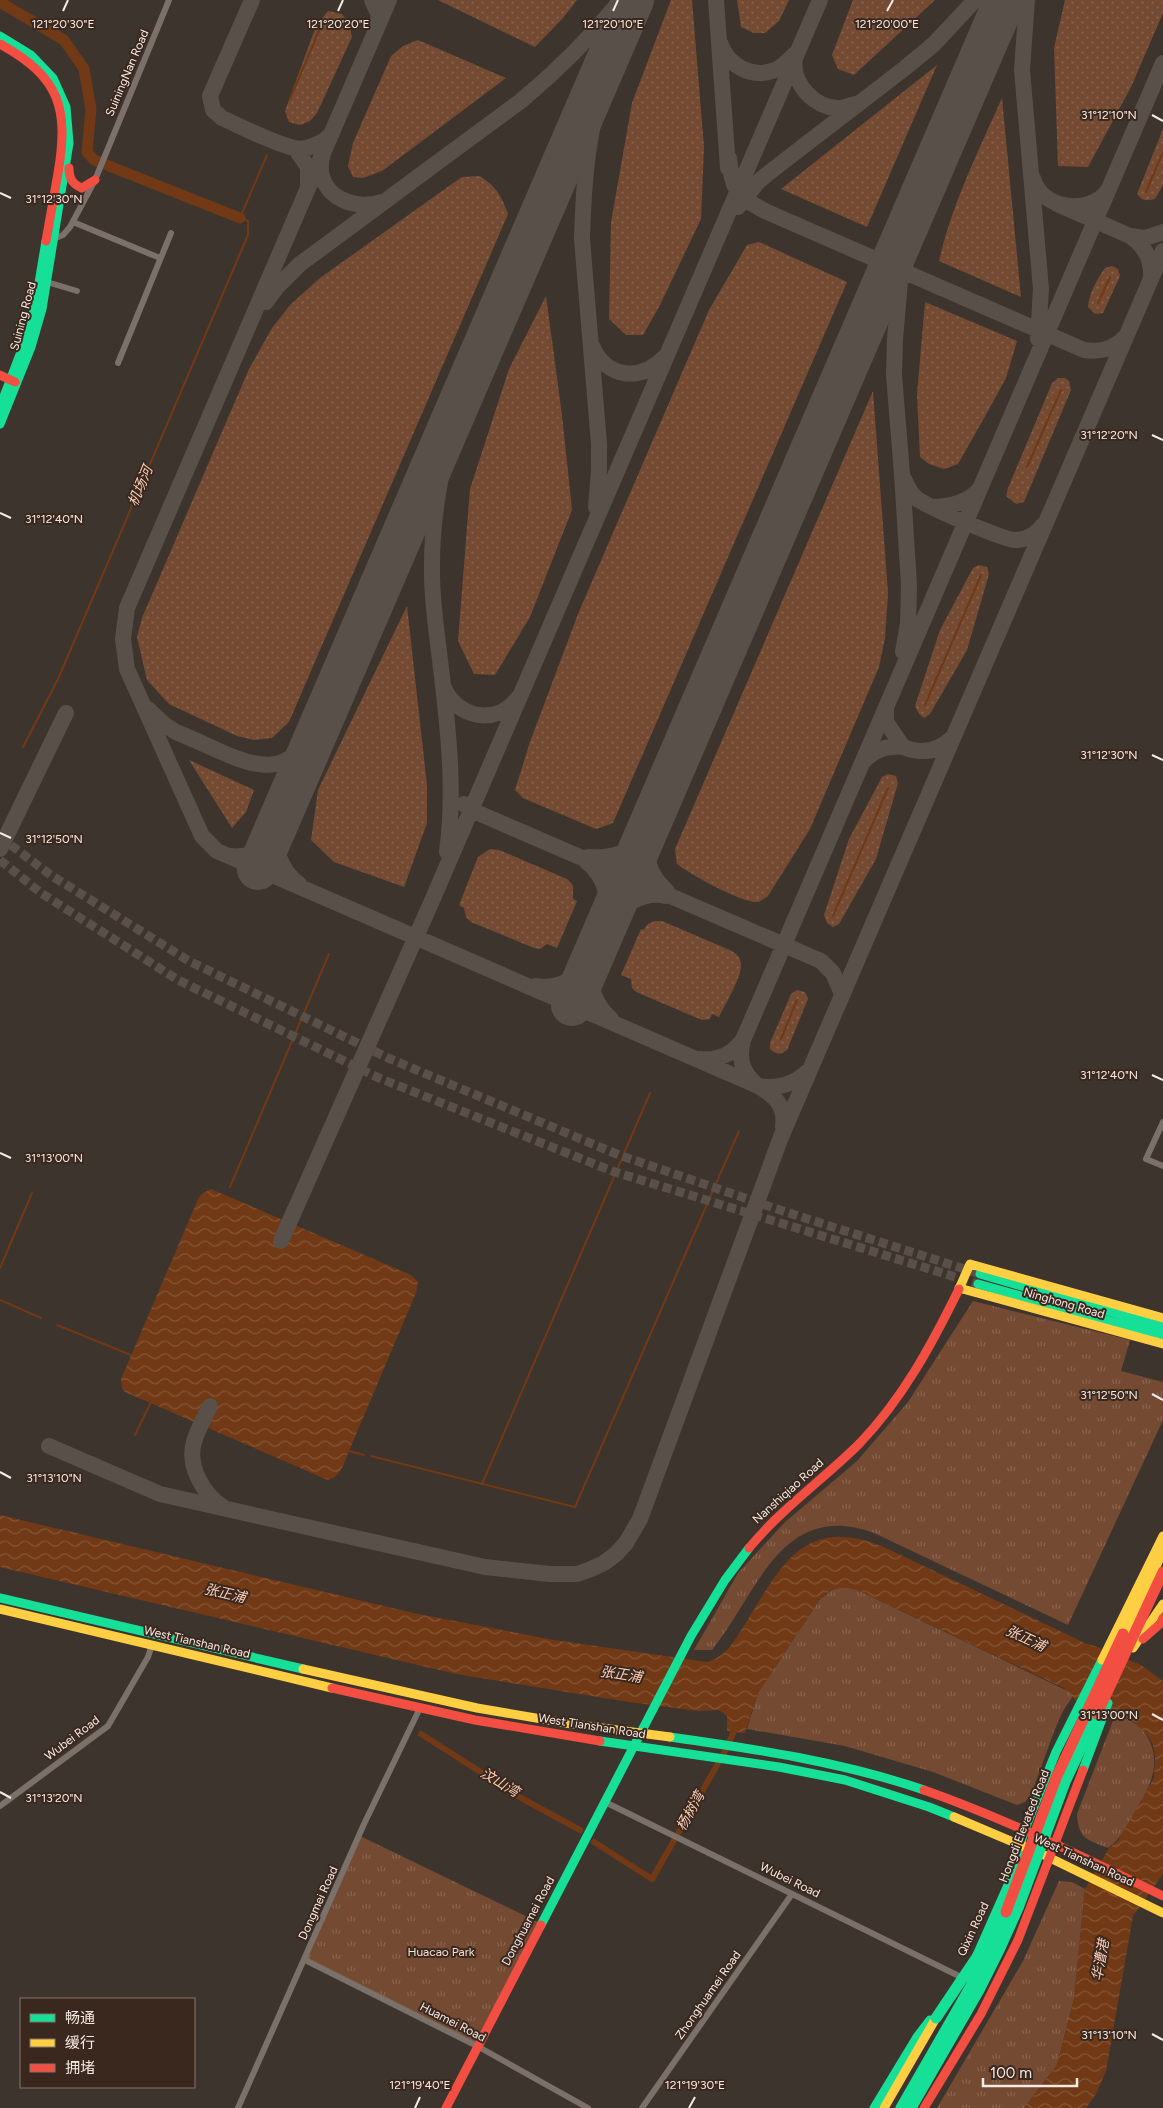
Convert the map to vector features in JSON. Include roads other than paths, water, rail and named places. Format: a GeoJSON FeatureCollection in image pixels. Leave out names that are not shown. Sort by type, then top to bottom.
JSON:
{"type":"FeatureCollection","features":[{"type":"Feature","properties":{"kind":"main road"},"geometry":{"type":"LineString","coordinates":[[0,36],[26,51],[43,64],[54,78],[68,110],[70,180],[75,186],[82,188],[94,180]]}},
{"type":"Feature","properties":{"kind":"main road"},"geometry":{"type":"LineString","coordinates":[[0,44],[22,56],[38,68],[49,82],[62,112],[63,143],[51,240]]}},
{"type":"Feature","properties":{"kind":"main road"},"geometry":{"type":"LineString","coordinates":[[51,240],[69,143]]}},
{"type":"Feature","properties":{"kind":"main road","name":"Suining Road"},"geometry":{"type":"LineString","coordinates":[[0,407],[31,347],[47,282],[51,240]]}},
{"type":"Feature","properties":{"kind":"main road","name":"Suining Road"},"geometry":{"type":"LineString","coordinates":[[0,424],[35,307],[51,240]]}},
{"type":"Feature","properties":{"kind":"main road"},"geometry":{"type":"LineString","coordinates":[[0,375],[14,382]]}},
{"type":"Feature","properties":{"kind":"main road","name":"Nanshiqiao Road"},"geometry":{"type":"LineString","coordinates":[[633,1746],[710,1599],[752,1544],[780,1515],[855,1448],[889,1410],[920,1364],[970,1264]]}},
{"type":"Feature","properties":{"kind":"main road","name":"Ninghong Road"},"geometry":{"type":"LineString","coordinates":[[970,1264],[1116,1304],[1161,1323]]}},
{"type":"Feature","properties":{"kind":"main road","name":"Ninghong Road"},"geometry":{"type":"LineString","coordinates":[[1161,1323],[979,1279],[1163,1336]]}},
{"type":"Feature","properties":{"kind":"main road","name":"Ninghong Road"},"geometry":{"type":"LineString","coordinates":[[959,1288],[1163,1344]]}},
{"type":"Feature","properties":{"kind":"main road","name":"Qixin Road"},"geometry":{"type":"LineString","coordinates":[[890,2108],[957,1992],[997,1912],[1008,1885],[1025,1829],[1056,1752],[1082,1704],[1163,1536]]}},
{"type":"Feature","properties":{"kind":"main road","name":"Hongdi Elevated Road"},"geometry":{"type":"LineString","coordinates":[[901,2108],[971,1986],[1009,1904],[1056,1778],[1163,1549]]}},
{"type":"Feature","properties":{"kind":"main road","name":"Hongdi Elevated Road"},"geometry":{"type":"LineString","coordinates":[[911,2108],[975,1998],[1000,1948],[1018,1908],[1065,1782],[1163,1572]]}},
{"type":"Feature","properties":{"kind":"main road"},"geometry":{"type":"LineString","coordinates":[[924,2108],[981,2014],[1018,1940],[1103,1713],[1163,1584]]}},
{"type":"Feature","properties":{"kind":"main road","name":"West Tianshan Road"},"geometry":{"type":"LineString","coordinates":[[0,1598],[32,1611],[152,1646],[420,1708],[563,1736],[813,1773],[869,1787],[929,1807],[1020,1844],[1163,1913]]}},
{"type":"Feature","properties":{"kind":"main road","name":"West Tianshan Road"},"geometry":{"type":"LineString","coordinates":[[0,1609],[32,1611],[477,1708],[816,1760],[872,1774],[934,1794],[1025,1829],[1159,1894]]}},
{"type":"Feature","properties":{"kind":"main road"},"geometry":{"type":"LineString","coordinates":[[1131,1652],[1162,1611]]}},
{"type":"Feature","properties":{"kind":"main road","name":"Donghuamei Road"},"geometry":{"type":"LineString","coordinates":[[446,2108],[633,1746]]}},
{"type":"Feature","properties":{"kind":"main road"},"geometry":{"type":"LineString","coordinates":[[884,2108],[936,2018],[980,1954],[1009,1904]]}},
{"type":"Feature","properties":{"kind":"main road"},"geometry":{"type":"LineString","coordinates":[[874,2108],[917,2037],[938,2009],[957,1992]]}},
{"type":"Feature","properties":{"kind":"street","name":"SuiningNan Road"},"geometry":{"type":"LineString","coordinates":[[51,240],[63,234],[73,222],[100,168],[169,0]]}},
{"type":"Feature","properties":{"kind":"street"},"geometry":{"type":"LineString","coordinates":[[73,222],[160,258]]}},
{"type":"Feature","properties":{"kind":"street"},"geometry":{"type":"LineString","coordinates":[[118,363],[171,233]]}},
{"type":"Feature","properties":{"kind":"street"},"geometry":{"type":"LineString","coordinates":[[47,282],[76,291]]}},
{"type":"Feature","properties":{"kind":"street"},"geometry":{"type":"LineString","coordinates":[[1163,1122],[1146,1159],[1163,1166]]}},
{"type":"Feature","properties":{"kind":"street","name":"Wubei Road"},"geometry":{"type":"LineString","coordinates":[[0,1806],[108,1726],[148,1657],[152,1646]]}},
{"type":"Feature","properties":{"kind":"street","name":"Dongmei Road"},"geometry":{"type":"LineString","coordinates":[[238,2108],[364,1824],[420,1708]]}},
{"type":"Feature","properties":{"kind":"street","name":"Wubei Road"},"geometry":{"type":"LineString","coordinates":[[605,1802],[964,1979]]}},
{"type":"Feature","properties":{"kind":"street","name":"Zhonghuamei Road"},"geometry":{"type":"LineString","coordinates":[[642,2108],[792,1894]]}},
{"type":"Feature","properties":{"kind":"street","name":"Huamei Road"},"geometry":{"type":"LineString","coordinates":[[305,1960],[477,2046],[588,2108]]}},
{"type":"Feature","properties":{"kind":"water"},"geometry":{"type":"Polygon","coordinates":[[[211,1189],[411,1275],[418,1282],[416,1293],[344,1464],[336,1476],[328,1480],[125,1392],[122,1388],[121,1379],[199,1197],[211,1189]]]}},
{"type":"Feature","properties":{"kind":"water"},"geometry":{"type":"Polygon","coordinates":[[[0,1515],[418,1614],[554,1640],[707,1662],[719,1657],[731,1645],[769,1586],[797,1552],[814,1542],[833,1537],[857,1539],[886,1548],[1087,1644],[1141,1665],[1163,1681],[1163,1874],[1133,1916],[1106,2071],[1096,2094],[1086,2108],[1024,2108],[1057,2065],[1074,1999],[1085,1889],[1109,1848],[1118,1841],[1154,1778],[1155,1757],[1153,1745],[1148,1736],[1134,1722],[1127,1718],[1109,1717],[1077,1702],[1064,1688],[855,1589],[845,1588],[832,1590],[820,1599],[758,1693],[745,1733],[727,1731],[727,1716],[719,1710],[698,1711],[629,1702],[456,1674],[0,1567],[0,1515]]]}},
{"type":"Feature","properties":{"kind":"waterway","name":"机场河"},"geometry":{"type":"LineString","coordinates":[[0,2],[64,40],[84,69],[91,109],[87,152],[94,160],[240,218]]}},
{"type":"Feature","properties":{"kind":"waterway"},"geometry":{"type":"LineString","coordinates":[[290,99],[324,19]]}},
{"type":"Feature","properties":{"kind":"waterway"},"geometry":{"type":"LineString","coordinates":[[1146,192],[1163,152]]}},
{"type":"Feature","properties":{"kind":"waterway","name":"机场河"},"geometry":{"type":"LineString","coordinates":[[23,747],[58,679],[248,235],[248,221],[240,218],[267,155]]}},
{"type":"Feature","properties":{"kind":"waterway"},"geometry":{"type":"LineString","coordinates":[[1098,303],[1110,277]]}},
{"type":"Feature","properties":{"kind":"waterway"},"geometry":{"type":"LineString","coordinates":[[1027,467],[1061,390]]}},
{"type":"Feature","properties":{"kind":"waterway"},"geometry":{"type":"LineString","coordinates":[[925,705],[981,575]]}},
{"type":"Feature","properties":{"kind":"waterway"},"geometry":{"type":"LineString","coordinates":[[833,916],[888,788]]}},
{"type":"Feature","properties":{"kind":"waterway"},"geometry":{"type":"LineString","coordinates":[[230,1187],[329,954]]}},
{"type":"Feature","properties":{"kind":"waterway"},"geometry":{"type":"LineString","coordinates":[[781,1039],[797,1000]]}},
{"type":"Feature","properties":{"kind":"waterway"},"geometry":{"type":"LineString","coordinates":[[482,1484],[650,1093]]}},
{"type":"Feature","properties":{"kind":"waterway"},"geometry":{"type":"LineString","coordinates":[[371,1456],[575,1507],[739,1131]]}},
{"type":"Feature","properties":{"kind":"waterway"},"geometry":{"type":"LineString","coordinates":[[0,1268],[32,1193]]}},
{"type":"Feature","properties":{"kind":"waterway"},"geometry":{"type":"LineString","coordinates":[[0,1300],[41,1318]]}},
{"type":"Feature","properties":{"kind":"waterway"},"geometry":{"type":"LineString","coordinates":[[57,1325],[131,1355]]}},
{"type":"Feature","properties":{"kind":"waterway"},"geometry":{"type":"LineString","coordinates":[[135,1435],[151,1402]]}},
{"type":"Feature","properties":{"kind":"waterway"},"geometry":{"type":"LineString","coordinates":[[349,1451],[364,1455]]}},
{"type":"Feature","properties":{"kind":"waterway","name":"杨树湾"},"geometry":{"type":"LineString","coordinates":[[594,1842],[652,1879],[724,1753],[737,1725]]}},
{"type":"Feature","properties":{"kind":"waterway","name":"汶山湾"},"geometry":{"type":"LineString","coordinates":[[421,1734],[523,1799],[580,1830]]}},
{"type":"Feature","properties":{"kind":"tunnel"},"geometry":{"type":"LineString","coordinates":[[0,837],[52,876],[189,961],[388,1058],[619,1155],[783,1211],[980,1274]]}},
{"type":"Feature","properties":{"kind":"tunnel"},"geometry":{"type":"LineString","coordinates":[[0,860],[41,893],[178,980],[379,1078],[612,1171],[978,1284]]}},
{"type":"Feature","properties":{"kind":"water label","name":"张正浦"},"geometry":{"type":"Point","coordinates":[225,1593]}},
{"type":"Feature","properties":{"kind":"water label","name":"张正浦"},"geometry":{"type":"Point","coordinates":[1026,1638]}},
{"type":"Feature","properties":{"kind":"water label","name":"张正浦"},"geometry":{"type":"Point","coordinates":[621,1674]}},
{"type":"Feature","properties":{"kind":"water label","name":"华漕港"},"geometry":{"type":"Point","coordinates":[1100,1960]}},
{"type":"Feature","properties":{"kind":"park label","name":"Huacao Park"},"geometry":{"type":"Point","coordinates":[441,1952]}}]}
